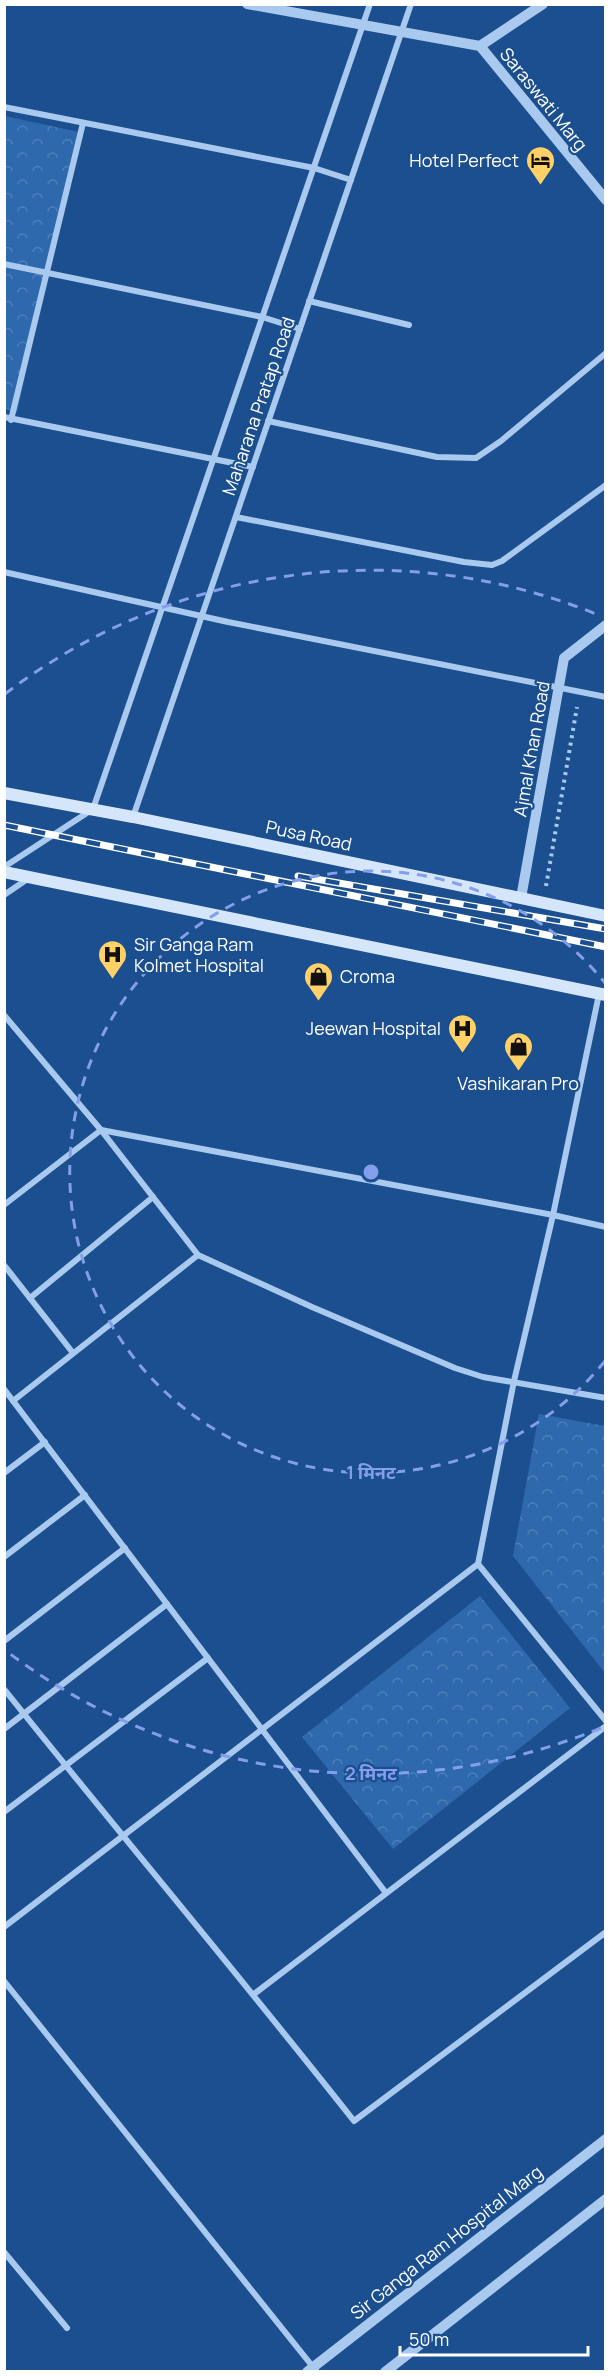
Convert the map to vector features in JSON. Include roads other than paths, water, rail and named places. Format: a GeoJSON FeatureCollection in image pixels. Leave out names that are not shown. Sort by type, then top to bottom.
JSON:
{"type":"FeatureCollection","features":[{"type":"Feature","properties":{"kind":"main road","name":"Pusa Road"},"geometry":{"type":"LineString","coordinates":[[4,793],[133,817],[606,916]]}},
{"type":"Feature","properties":{"kind":"main road"},"geometry":{"type":"LineString","coordinates":[[4,872],[602,995]]}},
{"type":"Feature","properties":{"kind":"street","name":"Saraswati Marg"},"geometry":{"type":"LineString","coordinates":[[247,4],[480,46],[606,200]]}},
{"type":"Feature","properties":{"kind":"street","name":"Maharana Pratap Road"},"geometry":{"type":"LineString","coordinates":[[93,809],[370,4]]}},
{"type":"Feature","properties":{"kind":"street","name":"Maharana Pratap Road"},"geometry":{"type":"LineString","coordinates":[[133,817],[411,4]]}},
{"type":"Feature","properties":{"kind":"street","name":"Saraswati Marg"},"geometry":{"type":"LineString","coordinates":[[480,46],[543,4]]}},
{"type":"Feature","properties":{"kind":"street"},"geometry":{"type":"LineString","coordinates":[[4,108],[314,168],[351,180]]}},
{"type":"Feature","properties":{"kind":"street"},"geometry":{"type":"LineString","coordinates":[[83,123],[8,418],[253,466]]}},
{"type":"Feature","properties":{"kind":"street"},"geometry":{"type":"LineString","coordinates":[[4,264],[262,317],[300,329]]}},
{"type":"Feature","properties":{"kind":"street"},"geometry":{"type":"LineString","coordinates":[[309,301],[409,325]]}},
{"type":"Feature","properties":{"kind":"street"},"geometry":{"type":"LineString","coordinates":[[268,422],[437,457],[476,458],[501,441],[606,353]]}},
{"type":"Feature","properties":{"kind":"street"},"geometry":{"type":"LineString","coordinates":[[236,517],[464,562],[492,565],[502,561],[606,485]]}},
{"type":"Feature","properties":{"kind":"street"},"geometry":{"type":"LineString","coordinates":[[4,572],[202,616],[606,697]]}},
{"type":"Feature","properties":{"kind":"street","name":"Ajmal Khan Road"},"geometry":{"type":"LineString","coordinates":[[521,898],[564,658],[606,625]]}},
{"type":"Feature","properties":{"kind":"street"},"geometry":{"type":"LineString","coordinates":[[4,867],[93,809]]}},
{"type":"Feature","properties":{"kind":"street"},"geometry":{"type":"LineString","coordinates":[[4,896],[30,877]]}},
{"type":"Feature","properties":{"kind":"street"},"geometry":{"type":"LineString","coordinates":[[4,1927],[478,1564],[514,1381],[602,995]]}},
{"type":"Feature","properties":{"kind":"street"},"geometry":{"type":"LineString","coordinates":[[4,1015],[100,1130],[198,1255],[455,1368],[483,1377],[606,1398]]}},
{"type":"Feature","properties":{"kind":"street"},"geometry":{"type":"LineString","coordinates":[[4,1205],[100,1130],[553,1215],[606,1227]]}},
{"type":"Feature","properties":{"kind":"street"},"geometry":{"type":"LineString","coordinates":[[30,1298],[153,1197]]}},
{"type":"Feature","properties":{"kind":"street"},"geometry":{"type":"LineString","coordinates":[[13,1401],[198,1255]]}},
{"type":"Feature","properties":{"kind":"street"},"geometry":{"type":"LineString","coordinates":[[4,1265],[73,1353]]}},
{"type":"Feature","properties":{"kind":"street"},"geometry":{"type":"LineString","coordinates":[[4,1389],[386,1893]]}},
{"type":"Feature","properties":{"kind":"street"},"geometry":{"type":"LineString","coordinates":[[4,1473],[45,1442]]}},
{"type":"Feature","properties":{"kind":"street"},"geometry":{"type":"LineString","coordinates":[[4,1557],[85,1495]]}},
{"type":"Feature","properties":{"kind":"street"},"geometry":{"type":"LineString","coordinates":[[4,1641],[125,1548]]}},
{"type":"Feature","properties":{"kind":"street"},"geometry":{"type":"LineString","coordinates":[[478,1564],[606,1721]]}},
{"type":"Feature","properties":{"kind":"street"},"geometry":{"type":"LineString","coordinates":[[4,1729],[167,1604]]}},
{"type":"Feature","properties":{"kind":"street"},"geometry":{"type":"LineString","coordinates":[[4,1812],[208,1658]]}},
{"type":"Feature","properties":{"kind":"street"},"geometry":{"type":"LineString","coordinates":[[4,1689],[122,1836],[254,1994],[354,2121],[606,1932]]}},
{"type":"Feature","properties":{"kind":"street"},"geometry":{"type":"LineString","coordinates":[[254,1994],[606,1725]]}},
{"type":"Feature","properties":{"kind":"street"},"geometry":{"type":"LineString","coordinates":[[4,1981],[312,2370]]}},
{"type":"Feature","properties":{"kind":"street","name":"Sir Ganga Ram Hospital Marg"},"geometry":{"type":"LineString","coordinates":[[312,2370],[606,2139]]}},
{"type":"Feature","properties":{"kind":"street"},"geometry":{"type":"LineString","coordinates":[[386,2372],[606,2199]]}},
{"type":"Feature","properties":{"kind":"street"},"geometry":{"type":"LineString","coordinates":[[4,2252],[67,2328]]}},
{"type":"Feature","properties":{"kind":"railway"},"geometry":{"type":"LineString","coordinates":[[4,825],[606,947]]}},
{"type":"Feature","properties":{"kind":"railway"},"geometry":{"type":"LineString","coordinates":[[298,876],[606,929]]}},
{"type":"Feature","properties":{"kind":"place","name":"Hotel Perfect"},"geometry":{"type":"Point","coordinates":[540,186]}},
{"type":"Feature","properties":{"kind":"place","name":"Sir Ganga Ram Kolmet Hospital"},"geometry":{"type":"Point","coordinates":[113,980]}},
{"type":"Feature","properties":{"kind":"place","name":"Croma"},"geometry":{"type":"Point","coordinates":[319,1002]}},
{"type":"Feature","properties":{"kind":"place","name":"Jeewan Hospital"},"geometry":{"type":"Point","coordinates":[462,1054]}},
{"type":"Feature","properties":{"kind":"place","name":"Vashikaran Pro"},"geometry":{"type":"Point","coordinates":[518,1072]}}]}
